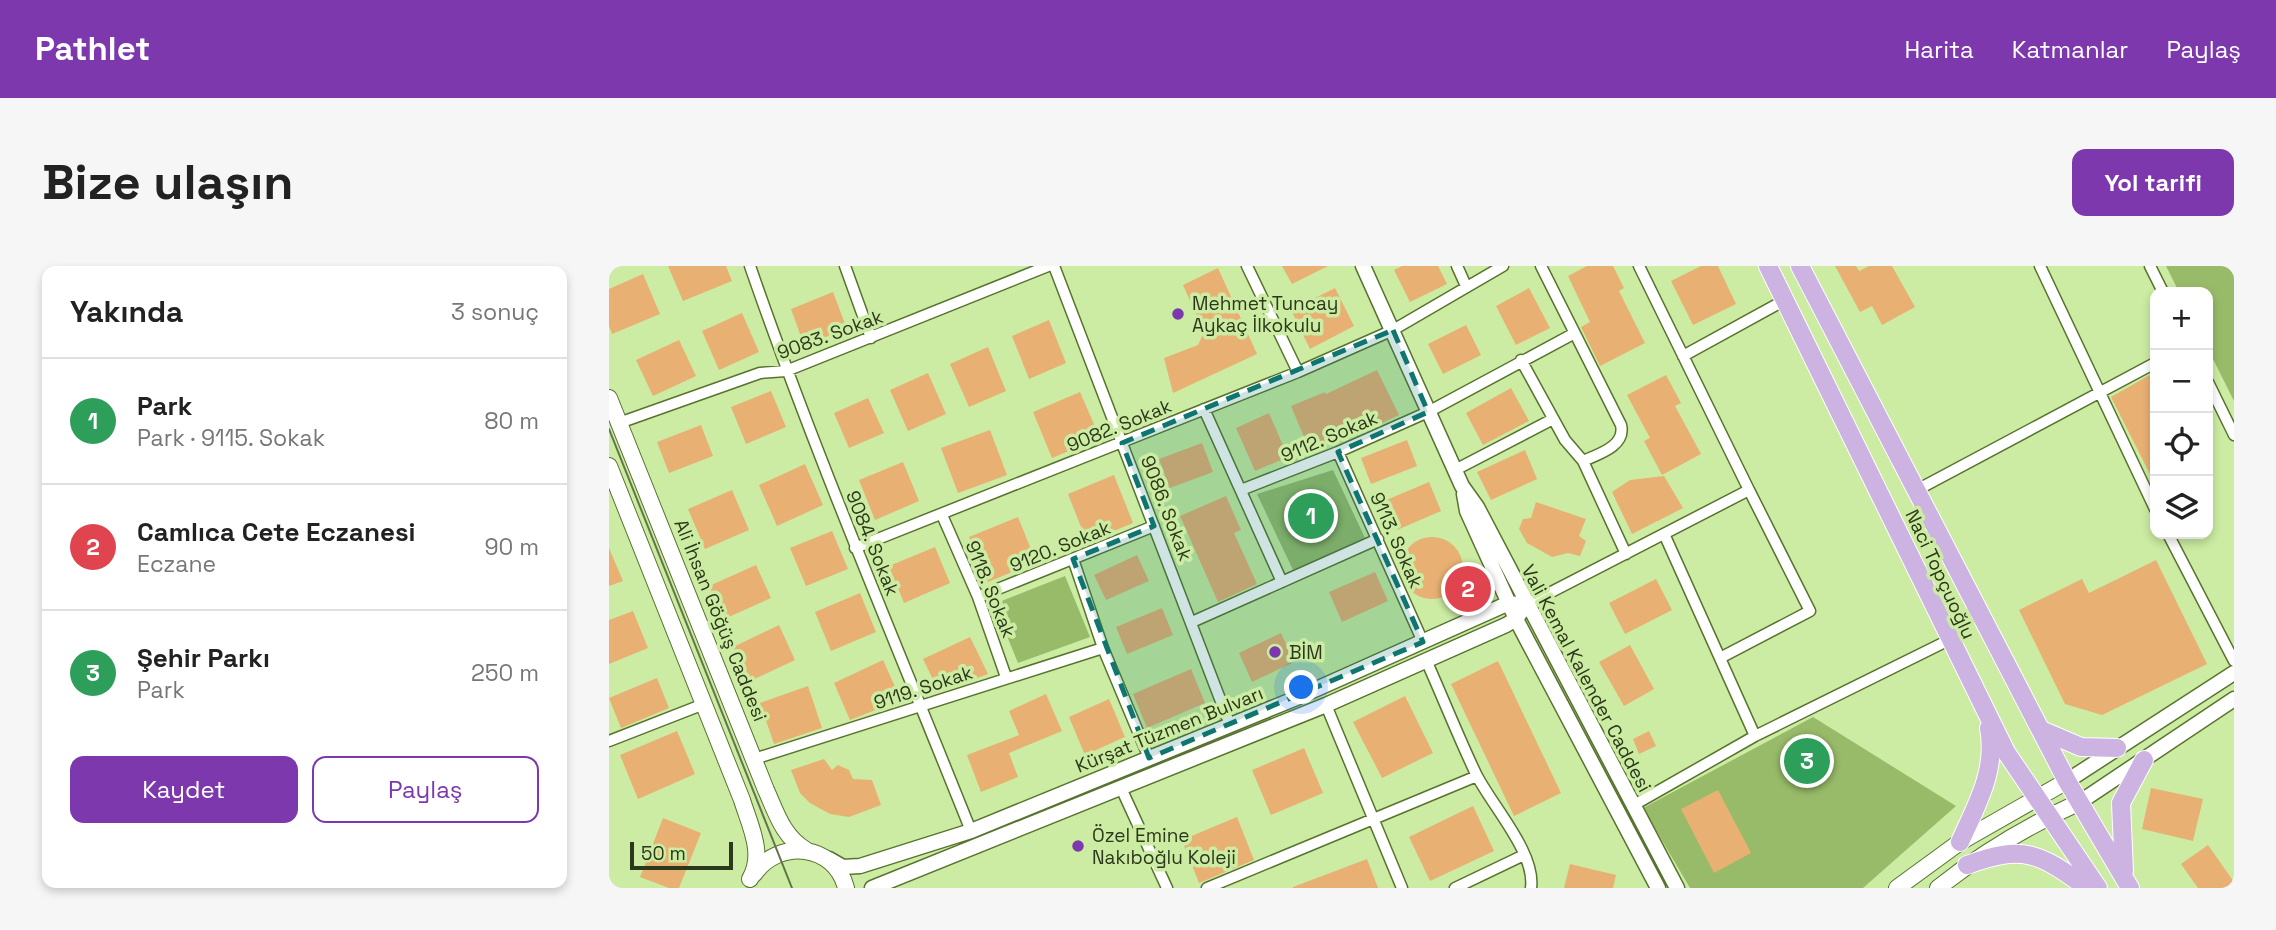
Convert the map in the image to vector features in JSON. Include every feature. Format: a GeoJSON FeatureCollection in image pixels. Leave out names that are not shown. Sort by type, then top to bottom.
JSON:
{"type":"FeatureCollection","features":[{"type":"Feature","properties":{"kind":"main road","name":"Naci Topçuoğlu"},"geometry":{"type":"LineString","coordinates":[[1768,266],[1987,715],[2034,797],[2098,888]]}},
{"type":"Feature","properties":{"kind":"main road","name":"Naci Topçuoğlu"},"geometry":{"type":"LineString","coordinates":[[1800,266],[2067,781],[2128,883]]}},
{"type":"Feature","properties":{"kind":"main road","name":"Ali İhsan Göğüş Caddesi"},"geometry":{"type":"LineString","coordinates":[[609,398],[754,760],[785,830],[794,843],[834,865],[846,888]]}},
{"type":"Feature","properties":{"kind":"main road"},"geometry":{"type":"LineString","coordinates":[[609,466],[742,800],[757,847],[758,866],[747,885]]}},
{"type":"Feature","properties":{"kind":"main road"},"geometry":{"type":"LineString","coordinates":[[1960,842],[1989,775],[1993,749],[1987,715]]}},
{"type":"Feature","properties":{"kind":"main road"},"geometry":{"type":"LineString","coordinates":[[2041,730],[2081,747],[2117,748]]}},
{"type":"Feature","properties":{"kind":"main road"},"geometry":{"type":"LineString","coordinates":[[2128,883],[2120,836],[2121,803],[2144,760]]}},
{"type":"Feature","properties":{"kind":"main road"},"geometry":{"type":"LineString","coordinates":[[1897,888],[1960,842],[2034,797],[2067,781]]}},
{"type":"Feature","properties":{"kind":"main road"},"geometry":{"type":"LineString","coordinates":[[1938,888],[1967,865],[2047,817],[2080,802]]}},
{"type":"Feature","properties":{"kind":"main road"},"geometry":{"type":"LineString","coordinates":[[747,885],[760,865],[772,856],[789,850],[813,852]]}},
{"type":"Feature","properties":{"kind":"main road"},"geometry":{"type":"LineString","coordinates":[[1967,865],[1996,854],[2018,852],[2045,860],[2087,888]]}},
{"type":"Feature","properties":{"kind":"street","name":"9084. Sokak"},"geometry":{"type":"LineString","coordinates":[[750,266],[786,371],[855,548],[971,831]]}},
{"type":"Feature","properties":{"kind":"street"},"geometry":{"type":"LineString","coordinates":[[845,266],[871,338]]}},
{"type":"Feature","properties":{"kind":"street","name":"9083. Sokak"},"geometry":{"type":"LineString","coordinates":[[619,422],[761,373],[786,371],[1048,266]]}},
{"type":"Feature","properties":{"kind":"street","name":"9086. Sokak"},"geometry":{"type":"LineString","coordinates":[[1053,266],[1230,725]]}},
{"type":"Feature","properties":{"kind":"street"},"geometry":{"type":"LineString","coordinates":[[1247,266],[1298,372]]}},
{"type":"Feature","properties":{"kind":"street","name":"Vali Kemal Kalender Caddesi"},"geometry":{"type":"LineString","coordinates":[[1363,266],[1462,486],[1476,507],[1677,888]]}},
{"type":"Feature","properties":{"kind":"street"},"geometry":{"type":"LineString","coordinates":[[1457,266],[1466,286]]}},
{"type":"Feature","properties":{"kind":"street","name":"9082. Sokak"},"geometry":{"type":"LineString","coordinates":[[855,548],[1298,372],[1393,330],[1503,266]]}},
{"type":"Feature","properties":{"kind":"street"},"geometry":{"type":"LineString","coordinates":[[1541,266],[1622,431],[1617,443],[1583,461]]}},
{"type":"Feature","properties":{"kind":"street"},"geometry":{"type":"LineString","coordinates":[[1639,266],[1810,611],[1720,658]]}},
{"type":"Feature","properties":{"kind":"street"},"geometry":{"type":"LineString","coordinates":[[2040,266],[2150,498]]}},
{"type":"Feature","properties":{"kind":"street"},"geometry":{"type":"LineString","coordinates":[[2150,266],[2160,287]]}},
{"type":"Feature","properties":{"kind":"street"},"geometry":{"type":"LineString","coordinates":[[1683,356],[1785,300]]}},
{"type":"Feature","properties":{"kind":"street","name":"9112. Sokak"},"geometry":{"type":"LineString","coordinates":[[1241,490],[1338,453],[1428,412],[1573,334]]}},
{"type":"Feature","properties":{"kind":"street"},"geometry":{"type":"LineString","coordinates":[[1521,360],[1553,419],[1583,461],[1626,554]]}},
{"type":"Feature","properties":{"kind":"street"},"geometry":{"type":"LineString","coordinates":[[1915,491],[2150,366]]}},
{"type":"Feature","properties":{"kind":"street"},"geometry":{"type":"LineString","coordinates":[[2213,392],[2234,435]]}},
{"type":"Feature","properties":{"kind":"street"},"geometry":{"type":"LineString","coordinates":[[1204,410],[1282,582]]}},
{"type":"Feature","properties":{"kind":"street"},"geometry":{"type":"LineString","coordinates":[[1455,470],[1553,419]]}},
{"type":"Feature","properties":{"kind":"street","name":"9113. Sokak"},"geometry":{"type":"LineString","coordinates":[[1338,453],[1423,642]]}},
{"type":"Feature","properties":{"kind":"street","name":"Vali Kemal Kalender Caddesi"},"geometry":{"type":"LineString","coordinates":[[1462,486],[1467,511],[1516,619],[1658,888]]}},
{"type":"Feature","properties":{"kind":"street"},"geometry":{"type":"LineString","coordinates":[[1509,603],[1526,605],[1665,536],[1749,490]]}},
{"type":"Feature","properties":{"kind":"street","name":"9118. Sokak"},"geometry":{"type":"LineString","coordinates":[[942,515],[978,597],[1006,677]]}},
{"type":"Feature","properties":{"kind":"street","name":"9120. Sokak"},"geometry":{"type":"LineString","coordinates":[[978,597],[1154,526]]}},
{"type":"Feature","properties":{"kind":"street"},"geometry":{"type":"LineString","coordinates":[[1665,536],[1755,736]]}},
{"type":"Feature","properties":{"kind":"street"},"geometry":{"type":"LineString","coordinates":[[1192,622],[1378,539]]}},
{"type":"Feature","properties":{"kind":"street"},"geometry":{"type":"LineString","coordinates":[[2171,539],[2234,661]]}},
{"type":"Feature","properties":{"kind":"street"},"geometry":{"type":"LineString","coordinates":[[1073,559],[1103,648],[1149,758]]}},
{"type":"Feature","properties":{"kind":"street","name":"Kürşat Tüzmen Bulvarı"},"geometry":{"type":"LineString","coordinates":[[813,852],[843,867],[860,866],[971,831],[1230,725],[1509,603]]}},
{"type":"Feature","properties":{"kind":"street","name":"Kürşat Tüzmen Bulvarı"},"geometry":{"type":"LineString","coordinates":[[872,888],[1326,705],[1516,619],[1526,605]]}},
{"type":"Feature","properties":{"kind":"street"},"geometry":{"type":"LineString","coordinates":[[1632,806],[1755,736],[1949,640]]}},
{"type":"Feature","properties":{"kind":"street","name":"9119. Sokak"},"geometry":{"type":"LineString","coordinates":[[754,760],[1103,648]]}},
{"type":"Feature","properties":{"kind":"street"},"geometry":{"type":"LineString","coordinates":[[1426,660],[1477,776],[1524,855],[1532,874],[1531,888]]}},
{"type":"Feature","properties":{"kind":"street"},"geometry":{"type":"LineString","coordinates":[[2067,781],[2234,673]]}},
{"type":"Feature","properties":{"kind":"street"},"geometry":{"type":"LineString","coordinates":[[2080,802],[2234,699]]}},
{"type":"Feature","properties":{"kind":"street"},"geometry":{"type":"LineString","coordinates":[[609,741],[704,704]]}},
{"type":"Feature","properties":{"kind":"street"},"geometry":{"type":"LineString","coordinates":[[1326,705],[1402,888]]}},
{"type":"Feature","properties":{"kind":"street"},"geometry":{"type":"LineString","coordinates":[[1207,888],[1374,821],[1477,776]]}},
{"type":"Feature","properties":{"kind":"street"},"geometry":{"type":"LineString","coordinates":[[1121,788],[1167,888]]}},
{"type":"Feature","properties":{"kind":"street"},"geometry":{"type":"LineString","coordinates":[[1455,888],[1524,855]]}},
{"type":"Feature","properties":{"kind":"highlighted area"},"geometry":{"type":"Polygon","coordinates":[[[1393,330],[1428,412],[1338,452],[1423,642],[1149,758],[1073,559],[1154,526],[1122,443],[1393,330]]]}},
{"type":"Feature","properties":{"kind":"green space"},"geometry":{"type":"Polygon","coordinates":[[[2166,266],[2234,266],[2234,401],[2213,359],[2213,287],[2176,287],[2166,266]]]}},
{"type":"Feature","properties":{"kind":"green space"},"geometry":{"type":"Polygon","coordinates":[[[1333,470],[1365,538],[1293,570],[1257,494],[1333,470]]]}},
{"type":"Feature","properties":{"kind":"green space"},"geometry":{"type":"Polygon","coordinates":[[[1065,576],[1090,637],[1018,663],[994,604],[1065,576]]]}},
{"type":"Feature","properties":{"kind":"green space"},"geometry":{"type":"Polygon","coordinates":[[[1813,717],[1956,806],[1863,888],[1690,888],[1643,808],[1813,717]]]}},
{"type":"Feature","properties":{"kind":"building"},"geometry":{"type":"Polygon","coordinates":[[[668,266],[726,266],[732,281],[683,301],[668,266]]]}},
{"type":"Feature","properties":{"kind":"building"},"geometry":{"type":"Polygon","coordinates":[[[1282,266],[1328,266],[1292,284],[1282,266]]]}},
{"type":"Feature","properties":{"kind":"building"},"geometry":{"type":"Polygon","coordinates":[[[1402,266],[1438,266],[1447,284],[1410,302],[1394,270],[1402,266]]]}},
{"type":"Feature","properties":{"kind":"building"},"geometry":{"type":"Polygon","coordinates":[[[1587,266],[1613,266],[1624,288],[1619,291],[1645,343],[1600,366],[1581,327],[1590,322],[1568,276],[1587,266]]]}},
{"type":"Feature","properties":{"kind":"building"},"geometry":{"type":"Polygon","coordinates":[[[1701,266],[1718,266],[1736,304],[1693,325],[1671,281],[1701,266]]]}},
{"type":"Feature","properties":{"kind":"building"},"geometry":{"type":"Polygon","coordinates":[[[1835,266],[1856,266],[1859,271],[1869,266],[1892,266],[1915,307],[1882,325],[1872,306],[1860,312],[1835,266]]]}},
{"type":"Feature","properties":{"kind":"building"},"geometry":{"type":"Polygon","coordinates":[[[1218,268],[1257,354],[1173,393],[1164,358],[1198,345],[1204,332],[1183,285],[1218,268]]]}},
{"type":"Feature","properties":{"kind":"building"},"geometry":{"type":"Polygon","coordinates":[[[643,274],[660,314],[612,334],[609,326],[609,289],[643,274]]]}},
{"type":"Feature","properties":{"kind":"building"},"geometry":{"type":"Polygon","coordinates":[[[1335,288],[1354,326],[1310,349],[1291,310],[1335,288]]]}},
{"type":"Feature","properties":{"kind":"building"},"geometry":{"type":"Polygon","coordinates":[[[1529,288],[1550,328],[1516,345],[1496,306],[1529,288]]]}},
{"type":"Feature","properties":{"kind":"building"},"geometry":{"type":"Polygon","coordinates":[[[833,292],[847,329],[804,345],[791,309],[833,292]]]}},
{"type":"Feature","properties":{"kind":"building"},"geometry":{"type":"Polygon","coordinates":[[[742,313],[759,352],[719,370],[702,331],[742,313]]]}},
{"type":"Feature","properties":{"kind":"building"},"geometry":{"type":"Polygon","coordinates":[[[1049,320],[1066,363],[1029,379],[1012,336],[1049,320]]]}},
{"type":"Feature","properties":{"kind":"building"},"geometry":{"type":"Polygon","coordinates":[[[1466,325],[1481,355],[1443,374],[1428,344],[1466,325]]]}},
{"type":"Feature","properties":{"kind":"building"},"geometry":{"type":"Polygon","coordinates":[[[679,340],[696,376],[653,396],[636,360],[679,340]]]}},
{"type":"Feature","properties":{"kind":"building"},"geometry":{"type":"Polygon","coordinates":[[[988,347],[1006,391],[969,407],[950,364],[988,347]]]}},
{"type":"Feature","properties":{"kind":"building"},"geometry":{"type":"Polygon","coordinates":[[[1377,370],[1399,415],[1361,433],[1359,428],[1309,449],[1291,406],[1325,392],[1326,394],[1377,370]]]}},
{"type":"Feature","properties":{"kind":"building"},"geometry":{"type":"Polygon","coordinates":[[[928,373],[946,414],[908,431],[890,390],[928,373]]]}},
{"type":"Feature","properties":{"kind":"building"},"geometry":{"type":"Polygon","coordinates":[[[1666,375],[1681,403],[1675,406],[1701,454],[1662,475],[1644,441],[1650,438],[1627,395],[1666,375]]]}},
{"type":"Feature","properties":{"kind":"building"},"geometry":{"type":"Polygon","coordinates":[[[2150,375],[2150,474],[2111,397],[2150,375]]]}},
{"type":"Feature","properties":{"kind":"building"},"geometry":{"type":"Polygon","coordinates":[[[1511,388],[1529,421],[1483,445],[1466,413],[1511,388]]]}},
{"type":"Feature","properties":{"kind":"building"},"geometry":{"type":"Polygon","coordinates":[[[771,391],[786,427],[746,444],[731,407],[771,391]]]}},
{"type":"Feature","properties":{"kind":"building"},"geometry":{"type":"Polygon","coordinates":[[[1080,392],[1100,438],[1052,458],[1033,412],[1080,392]]]}},
{"type":"Feature","properties":{"kind":"building"},"geometry":{"type":"Polygon","coordinates":[[[868,398],[884,433],[849,448],[834,413],[868,398]]]}},
{"type":"Feature","properties":{"kind":"building"},"geometry":{"type":"Polygon","coordinates":[[[1269,413],[1288,457],[1255,471],[1236,428],[1269,413]]]}},
{"type":"Feature","properties":{"kind":"building"},"geometry":{"type":"Polygon","coordinates":[[[701,425],[713,456],[669,473],[657,442],[701,425]]]}},
{"type":"Feature","properties":{"kind":"building"},"geometry":{"type":"Polygon","coordinates":[[[990,430],[1007,475],[958,493],[941,448],[990,430]]]}},
{"type":"Feature","properties":{"kind":"building"},"geometry":{"type":"Polygon","coordinates":[[[1407,440],[1417,466],[1371,484],[1361,458],[1407,440]]]}},
{"type":"Feature","properties":{"kind":"building"},"geometry":{"type":"Polygon","coordinates":[[[1202,443],[1213,472],[1170,488],[1159,459],[1202,443]]]}},
{"type":"Feature","properties":{"kind":"building"},"geometry":{"type":"Polygon","coordinates":[[[1525,450],[1537,479],[1491,500],[1477,472],[1525,450]]]}},
{"type":"Feature","properties":{"kind":"building"},"geometry":{"type":"Polygon","coordinates":[[[903,462],[919,501],[875,520],[859,480],[903,462]]]}},
{"type":"Feature","properties":{"kind":"building"},"geometry":{"type":"Polygon","coordinates":[[[805,464],[823,505],[777,526],[759,485],[805,464]]]}},
{"type":"Feature","properties":{"kind":"building"},"geometry":{"type":"Polygon","coordinates":[[[1114,475],[1133,523],[1087,542],[1068,494],[1114,475]]]}},
{"type":"Feature","properties":{"kind":"building"},"geometry":{"type":"Polygon","coordinates":[[[1664,476],[1683,508],[1632,534],[1612,492],[1630,480],[1664,476]]]}},
{"type":"Feature","properties":{"kind":"building"},"geometry":{"type":"Polygon","coordinates":[[[1429,482],[1441,511],[1397,530],[1384,501],[1429,482]]]}},
{"type":"Feature","properties":{"kind":"building"},"geometry":{"type":"Polygon","coordinates":[[[732,490],[749,530],[705,549],[688,509],[732,490]]]}},
{"type":"Feature","properties":{"kind":"building"},"geometry":{"type":"Polygon","coordinates":[[[1226,496],[1241,530],[1234,533],[1257,584],[1218,602],[1180,516],[1226,496]]]}},
{"type":"Feature","properties":{"kind":"building"},"geometry":{"type":"Polygon","coordinates":[[[1536,502],[1586,519],[1579,536],[1586,541],[1580,556],[1568,553],[1552,557],[1527,543],[1519,529],[1523,519],[1531,518],[1536,502]]]}},
{"type":"Feature","properties":{"kind":"building"},"geometry":{"type":"Polygon","coordinates":[[[1018,517],[1036,562],[988,582],[969,537],[1018,517]]]}},
{"type":"Feature","properties":{"kind":"building"},"geometry":{"type":"Polygon","coordinates":[[[832,531],[848,569],[806,586],[790,548],[832,531]]]}},
{"type":"Feature","properties":{"kind":"building"},"geometry":{"type":"Polygon","coordinates":[[[1432,537],[1454,546],[1463,568],[1454,590],[1432,599],[1410,590],[1401,568],[1410,546],[1432,537]]]}},
{"type":"Feature","properties":{"kind":"building"},"geometry":{"type":"Polygon","coordinates":[[[935,547],[950,583],[904,603],[889,566],[935,547]]]}},
{"type":"Feature","properties":{"kind":"building"},"geometry":{"type":"Polygon","coordinates":[[[609,548],[623,581],[609,586],[609,548]]]}},
{"type":"Feature","properties":{"kind":"building"},"geometry":{"type":"Polygon","coordinates":[[[1137,555],[1149,581],[1106,600],[1094,575],[1137,555]]]}},
{"type":"Feature","properties":{"kind":"building"},"geometry":{"type":"Polygon","coordinates":[[[2156,560],[2207,664],[2102,715],[2065,704],[2019,610],[2082,579],[2089,593],[2156,560]]]}},
{"type":"Feature","properties":{"kind":"building"},"geometry":{"type":"Polygon","coordinates":[[[756,565],[771,598],[724,619],[709,586],[756,565]]]}},
{"type":"Feature","properties":{"kind":"building"},"geometry":{"type":"Polygon","coordinates":[[[1375,572],[1388,601],[1342,622],[1329,592],[1375,572]]]}},
{"type":"Feature","properties":{"kind":"building"},"geometry":{"type":"Polygon","coordinates":[[[1656,579],[1672,610],[1625,634],[1609,603],[1656,579]]]}},
{"type":"Feature","properties":{"kind":"building"},"geometry":{"type":"Polygon","coordinates":[[[860,593],[876,632],[831,651],[815,612],[860,593]]]}},
{"type":"Feature","properties":{"kind":"building"},"geometry":{"type":"Polygon","coordinates":[[[1162,608],[1173,635],[1127,654],[1116,627],[1162,608]]]}},
{"type":"Feature","properties":{"kind":"building"},"geometry":{"type":"Polygon","coordinates":[[[633,611],[648,648],[609,664],[609,620],[633,611]]]}},
{"type":"Feature","properties":{"kind":"building"},"geometry":{"type":"Polygon","coordinates":[[[779,625],[795,660],[748,682],[733,647],[779,625]]]}},
{"type":"Feature","properties":{"kind":"building"},"geometry":{"type":"Polygon","coordinates":[[[1281,633],[1294,662],[1252,682],[1239,653],[1281,633]]]}},
{"type":"Feature","properties":{"kind":"building"},"geometry":{"type":"Polygon","coordinates":[[[970,637],[988,674],[939,692],[923,659],[970,637]]]}},
{"type":"Feature","properties":{"kind":"building"},"geometry":{"type":"Polygon","coordinates":[[[1630,645],[1654,689],[1624,706],[1599,662],[1630,645]]]}},
{"type":"Feature","properties":{"kind":"building"},"geometry":{"type":"Polygon","coordinates":[[[883,660],[901,700],[850,720],[834,683],[883,660]]]}},
{"type":"Feature","properties":{"kind":"building"},"geometry":{"type":"Polygon","coordinates":[[[1498,661],[1561,793],[1514,816],[1451,684],[1498,661]]]}},
{"type":"Feature","properties":{"kind":"building"},"geometry":{"type":"Polygon","coordinates":[[[1191,669],[1205,703],[1147,728],[1133,694],[1191,669]]]}},
{"type":"Feature","properties":{"kind":"building"},"geometry":{"type":"Polygon","coordinates":[[[657,678],[669,708],[621,728],[609,698],[657,678]]]}},
{"type":"Feature","properties":{"kind":"building"},"geometry":{"type":"Polygon","coordinates":[[[808,686],[822,728],[774,744],[760,703],[808,686]]]}},
{"type":"Feature","properties":{"kind":"building"},"geometry":{"type":"Polygon","coordinates":[[[1046,694],[1062,731],[1009,753],[1018,777],[981,792],[967,755],[1019,735],[1009,711],[1046,694]]]}},
{"type":"Feature","properties":{"kind":"building"},"geometry":{"type":"Polygon","coordinates":[[[1405,696],[1433,753],[1382,778],[1353,722],[1405,696]]]}},
{"type":"Feature","properties":{"kind":"building"},"geometry":{"type":"Polygon","coordinates":[[[1109,699],[1125,737],[1085,755],[1069,717],[1109,699]]]}},
{"type":"Feature","properties":{"kind":"building"},"geometry":{"type":"Polygon","coordinates":[[[677,731],[695,774],[638,799],[620,755],[677,731]]]}},
{"type":"Feature","properties":{"kind":"building"},"geometry":{"type":"Polygon","coordinates":[[[1649,731],[1656,746],[1639,754],[1633,739],[1649,731]]]}},
{"type":"Feature","properties":{"kind":"building"},"geometry":{"type":"Polygon","coordinates":[[[1304,748],[1323,793],[1271,815],[1252,770],[1304,748]]]}},
{"type":"Feature","properties":{"kind":"building"},"geometry":{"type":"Polygon","coordinates":[[[824,759],[832,770],[838,765],[849,770],[853,779],[872,780],[881,805],[849,817],[830,814],[810,803],[800,793],[791,770],[824,759]]]}},
{"type":"Feature","properties":{"kind":"building"},"geometry":{"type":"Polygon","coordinates":[[[2151,788],[2203,799],[2193,841],[2142,829],[2151,788]]]}},
{"type":"Feature","properties":{"kind":"building"},"geometry":{"type":"Polygon","coordinates":[[[1718,790],[1751,853],[1714,873],[1681,809],[1718,790]]]}},
{"type":"Feature","properties":{"kind":"building"},"geometry":{"type":"Polygon","coordinates":[[[1473,806],[1494,851],[1430,881],[1409,837],[1473,806]]]}},
{"type":"Feature","properties":{"kind":"building"},"geometry":{"type":"Polygon","coordinates":[[[1237,817],[1254,860],[1199,883],[1182,840],[1237,817]]]}},
{"type":"Feature","properties":{"kind":"building"},"geometry":{"type":"Polygon","coordinates":[[[663,818],[701,833],[679,888],[669,888],[640,877],[663,818]]]}},
{"type":"Feature","properties":{"kind":"building"},"geometry":{"type":"Polygon","coordinates":[[[2208,845],[2234,882],[2234,888],[2198,888],[2181,864],[2208,845]]]}},
{"type":"Feature","properties":{"kind":"building"},"geometry":{"type":"Polygon","coordinates":[[[1367,859],[1378,888],[1293,888],[1293,887],[1367,859]]]}},
{"type":"Feature","properties":{"kind":"building"},"geometry":{"type":"Polygon","coordinates":[[[1570,864],[1616,875],[1613,888],[1564,888],[1570,864]]]}},
{"type":"Feature","properties":{"kind":"tram line"},"geometry":{"type":"LineString","coordinates":[[609,429],[792,888]]}},
{"type":"Feature","properties":{"kind":"place","name":"Mehmet Tuncay Aykaç İlkokulu"},"geometry":{"type":"Point","coordinates":[1178,314]}},
{"type":"Feature","properties":{"kind":"place","name":"Park"},"geometry":{"type":"Point","coordinates":[1311,516]}},
{"type":"Feature","properties":{"kind":"place","name":"Camlıca Cete Eczanesi"},"geometry":{"type":"Point","coordinates":[1468,589]}},
{"type":"Feature","properties":{"kind":"place","name":"BİM"},"geometry":{"type":"Point","coordinates":[1275,652]}},
{"type":"Feature","properties":{"kind":"place","name":"Şehir Parkı"},"geometry":{"type":"Point","coordinates":[1807,761]}},
{"type":"Feature","properties":{"kind":"place","name":"Özel Emine Nakıboğlu Koleji"},"geometry":{"type":"Point","coordinates":[1078,846]}}]}
